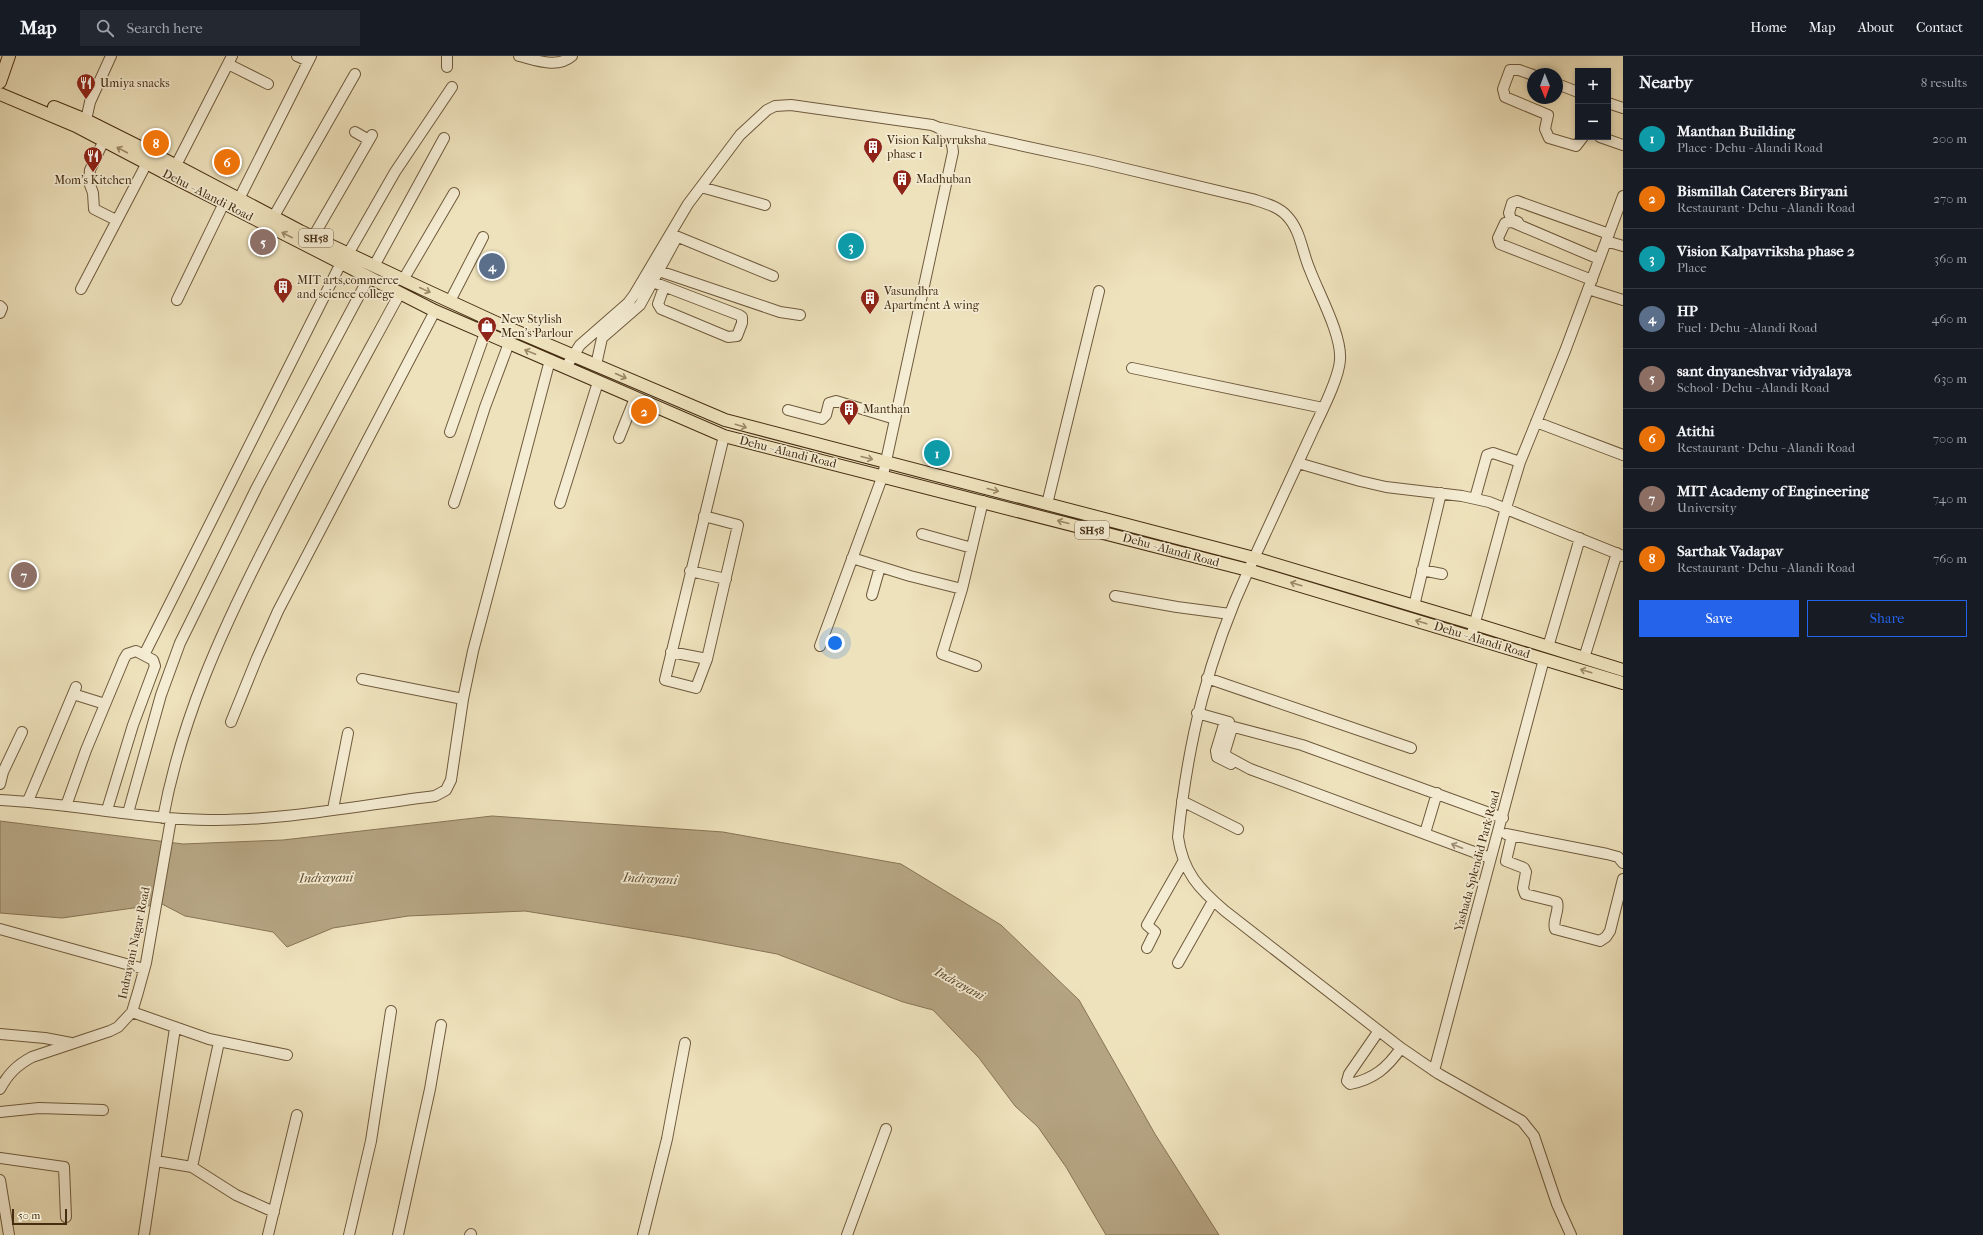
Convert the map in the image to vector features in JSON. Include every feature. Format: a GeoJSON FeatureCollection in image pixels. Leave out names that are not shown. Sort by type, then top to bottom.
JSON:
{"type":"FeatureCollection","features":[{"type":"Feature","properties":{"kind":"main road"},"geometry":{"type":"LineString","coordinates":[[0,82],[9,56]]}},
{"type":"Feature","properties":{"kind":"main road","name":"Dehu - Alandi Road"},"geometry":{"type":"LineString","coordinates":[[0,86],[86,120],[224,203],[313,237],[344,258]]}},
{"type":"Feature","properties":{"kind":"main road","name":"Dehu - Alandi Road"},"geometry":{"type":"LineString","coordinates":[[0,94],[64,120],[104,140],[149,158]]}},
{"type":"Feature","properties":{"kind":"main road","name":"Dehu - Alandi Road"},"geometry":{"type":"LineString","coordinates":[[173,171],[239,199],[271,221],[372,271],[403,280],[572,355],[725,420],[1254,558],[1623,670]]}},
{"type":"Feature","properties":{"kind":"main road","name":"Dehu - Alandi Road"},"geometry":{"type":"LineString","coordinates":[[372,271],[400,293],[436,311],[509,344],[550,360],[634,398],[724,436],[883,475],[1248,570],[1623,683]]}},
{"type":"Feature","properties":{"kind":"street"},"geometry":{"type":"LineString","coordinates":[[86,120],[90,102],[111,56]]}},
{"type":"Feature","properties":{"kind":"street"},"geometry":{"type":"LineString","coordinates":[[239,199],[309,59],[297,56]]}},
{"type":"Feature","properties":{"kind":"street"},"geometry":{"type":"LineString","coordinates":[[447,56],[447,67]]}},
{"type":"Feature","properties":{"kind":"street"},"geometry":{"type":"LineString","coordinates":[[519,56],[556,63],[564,61],[572,56]]}},
{"type":"Feature","properties":{"kind":"street"},"geometry":{"type":"LineString","coordinates":[[173,171],[230,60],[268,84]]}},
{"type":"Feature","properties":{"kind":"street"},"geometry":{"type":"LineString","coordinates":[[1527,73],[1519,70],[1510,70],[1503,89],[1505,97],[1548,115],[1545,130],[1549,138],[1573,146],[1579,144],[1581,140]]}},
{"type":"Feature","properties":{"kind":"street"},"geometry":{"type":"LineString","coordinates":[[271,221],[355,74]]}},
{"type":"Feature","properties":{"kind":"street"},"geometry":{"type":"LineString","coordinates":[[144,655],[344,258],[395,172],[452,86]]}},
{"type":"Feature","properties":{"kind":"street"},"geometry":{"type":"LineString","coordinates":[[1563,86],[1575,91]]}},
{"type":"Feature","properties":{"kind":"street"},"geometry":{"type":"LineString","coordinates":[[1611,104],[1623,108]]}},
{"type":"Feature","properties":{"kind":"street"},"geometry":{"type":"LineString","coordinates":[[566,367],[572,355],[588,337],[631,299],[673,235],[701,187],[740,135],[756,119],[775,106],[791,105],[834,110],[932,125],[1252,199],[1275,207],[1287,216],[1299,234],[1309,269],[1339,344],[1340,360],[1323,408],[1248,570],[1230,614],[1207,678],[1198,713],[1182,802],[1178,836],[1183,862],[1192,878],[1214,901],[1378,1032],[1434,1070],[1514,1115],[1529,1128],[1534,1136],[1557,1204],[1570,1235]]}},
{"type":"Feature","properties":{"kind":"street"},"geometry":{"type":"LineString","coordinates":[[820,646],[883,475],[886,463],[953,152],[952,142],[941,128]]}},
{"type":"Feature","properties":{"kind":"street"},"geometry":{"type":"LineString","coordinates":[[313,237],[371,137],[355,132]]}},
{"type":"Feature","properties":{"kind":"street"},"geometry":{"type":"LineString","coordinates":[[128,812],[161,695],[180,644],[257,487],[444,138]]}},
{"type":"Feature","properties":{"kind":"street"},"geometry":{"type":"LineString","coordinates":[[104,140],[90,170],[89,182],[93,192],[94,209],[116,220]]}},
{"type":"Feature","properties":{"kind":"street"},"geometry":{"type":"LineString","coordinates":[[1609,140],[1623,145]]}},
{"type":"Feature","properties":{"kind":"street"},"geometry":{"type":"LineString","coordinates":[[81,289],[149,158]]}},
{"type":"Feature","properties":{"kind":"street"},"geometry":{"type":"LineString","coordinates":[[701,187],[765,205]]}},
{"type":"Feature","properties":{"kind":"street"},"geometry":{"type":"LineString","coordinates":[[403,280],[454,193]]}},
{"type":"Feature","properties":{"kind":"street"},"geometry":{"type":"LineString","coordinates":[[1471,636],[1520,462],[1566,351],[1623,196]]}},
{"type":"Feature","properties":{"kind":"street"},"geometry":{"type":"LineString","coordinates":[[1600,257],[1511,219],[1509,213],[1512,203],[1517,201],[1607,237],[1623,246]]}},
{"type":"Feature","properties":{"kind":"street"},"geometry":{"type":"LineString","coordinates":[[177,300],[224,203]]}},
{"type":"Feature","properties":{"kind":"street"},"geometry":{"type":"LineString","coordinates":[[1600,257],[1512,222],[1505,223],[1498,238],[1500,244],[1623,300]]}},
{"type":"Feature","properties":{"kind":"street"},"geometry":{"type":"LineString","coordinates":[[596,365],[602,338],[635,311],[643,301],[659,271],[673,235]]}},
{"type":"Feature","properties":{"kind":"street"},"geometry":{"type":"LineString","coordinates":[[673,235],[773,276]]}},
{"type":"Feature","properties":{"kind":"street"},"geometry":{"type":"LineString","coordinates":[[450,301],[483,237]]}},
{"type":"Feature","properties":{"kind":"street"},"geometry":{"type":"LineString","coordinates":[[659,271],[780,312],[800,315]]}},
{"type":"Feature","properties":{"kind":"street"},"geometry":{"type":"LineString","coordinates":[[653,282],[739,315],[743,319],[736,336],[728,337],[661,309],[658,304],[664,287]]}},
{"type":"Feature","properties":{"kind":"street"},"geometry":{"type":"LineString","coordinates":[[1046,504],[1099,291]]}},
{"type":"Feature","properties":{"kind":"street","name":"Indrayani Nagar Road"},"geometry":{"type":"LineString","coordinates":[[0,1089],[10,1072],[22,1062],[32,1057],[110,1031],[118,1027],[132,1012],[145,966],[169,829],[167,818],[169,789],[182,741],[200,686],[223,631],[287,502],[400,293]]}},
{"type":"Feature","properties":{"kind":"street"},"geometry":{"type":"LineString","coordinates":[[0,306],[2,308],[0,313]]}},
{"type":"Feature","properties":{"kind":"street"},"geometry":{"type":"LineString","coordinates":[[231,722],[278,611],[436,311]]}},
{"type":"Feature","properties":{"kind":"street"},"geometry":{"type":"LineString","coordinates":[[450,432],[485,332]]}},
{"type":"Feature","properties":{"kind":"street"},"geometry":{"type":"LineString","coordinates":[[454,503],[485,407],[509,344]]}},
{"type":"Feature","properties":{"kind":"street"},"geometry":{"type":"LineString","coordinates":[[0,800],[28,801],[128,812],[167,818],[243,819],[435,796],[446,790],[451,780],[463,698],[473,651],[550,360]]}},
{"type":"Feature","properties":{"kind":"street"},"geometry":{"type":"LineString","coordinates":[[1132,368],[1323,408]]}},
{"type":"Feature","properties":{"kind":"street"},"geometry":{"type":"LineString","coordinates":[[560,503],[598,382]]}},
{"type":"Feature","properties":{"kind":"street"},"geometry":{"type":"LineString","coordinates":[[619,438],[634,398]]}},
{"type":"Feature","properties":{"kind":"street"},"geometry":{"type":"LineString","coordinates":[[788,410],[822,418],[826,415],[829,403],[836,401],[895,419]]}},
{"type":"Feature","properties":{"kind":"street"},"geometry":{"type":"LineString","coordinates":[[1536,422],[1623,455]]}},
{"type":"Feature","properties":{"kind":"street"},"geometry":{"type":"LineString","coordinates":[[704,516],[738,525],[707,659],[696,688],[665,680],[690,571],[724,436]]}},
{"type":"Feature","properties":{"kind":"street"},"geometry":{"type":"LineString","coordinates":[[1476,498],[1487,454],[1493,453],[1520,462]]}},
{"type":"Feature","properties":{"kind":"street"},"geometry":{"type":"LineString","coordinates":[[1298,464],[1360,482],[1398,489],[1476,498],[1506,508],[1620,554],[1584,658]]}},
{"type":"Feature","properties":{"kind":"street"},"geometry":{"type":"LineString","coordinates":[[1414,606],[1441,494]]}},
{"type":"Feature","properties":{"kind":"street"},"geometry":{"type":"LineString","coordinates":[[976,666],[942,654],[962,589],[983,501]]}},
{"type":"Feature","properties":{"kind":"street"},"geometry":{"type":"LineString","coordinates":[[922,534],[972,548]]}},
{"type":"Feature","properties":{"kind":"street"},"geometry":{"type":"LineString","coordinates":[[1548,647],[1580,538]]}},
{"type":"Feature","properties":{"kind":"street"},"geometry":{"type":"LineString","coordinates":[[852,558],[962,589]]}},
{"type":"Feature","properties":{"kind":"street"},"geometry":{"type":"LineString","coordinates":[[872,595],[880,567]]}},
{"type":"Feature","properties":{"kind":"street"},"geometry":{"type":"LineString","coordinates":[[1422,570],[1442,574]]}},
{"type":"Feature","properties":{"kind":"street"},"geometry":{"type":"LineString","coordinates":[[690,571],[726,579]]}},
{"type":"Feature","properties":{"kind":"street"},"geometry":{"type":"LineString","coordinates":[[1115,596],[1177,607],[1230,614]]}},
{"type":"Feature","properties":{"kind":"street"},"geometry":{"type":"LineString","coordinates":[[66,806],[86,750],[127,654],[136,652],[153,660],[155,666],[133,725],[107,810]]}},
{"type":"Feature","properties":{"kind":"street"},"geometry":{"type":"LineString","coordinates":[[671,652],[707,659]]}},
{"type":"Feature","properties":{"kind":"street","name":"Yashada Splendid Park Road"},"geometry":{"type":"LineString","coordinates":[[1434,1070],[1490,858],[1503,818],[1544,659]]}},
{"type":"Feature","properties":{"kind":"street"},"geometry":{"type":"LineString","coordinates":[[1207,678],[1411,748]]}},
{"type":"Feature","properties":{"kind":"street"},"geometry":{"type":"LineString","coordinates":[[362,679],[463,698]]}},
{"type":"Feature","properties":{"kind":"street"},"geometry":{"type":"LineString","coordinates":[[28,801],[74,690],[105,704]]}},
{"type":"Feature","properties":{"kind":"street"},"geometry":{"type":"LineString","coordinates":[[1198,713],[1227,721],[1216,751],[1217,757],[1244,770],[1250,769]]}},
{"type":"Feature","properties":{"kind":"street"},"geometry":{"type":"LineString","coordinates":[[1490,858],[1250,769],[1226,756],[1225,751],[1232,728],[1234,727],[1302,745],[1503,818]]}},
{"type":"Feature","properties":{"kind":"street"},"geometry":{"type":"LineString","coordinates":[[0,784],[3,772],[22,732]]}},
{"type":"Feature","properties":{"kind":"street"},"geometry":{"type":"LineString","coordinates":[[333,809],[348,733]]}},
{"type":"Feature","properties":{"kind":"street"},"geometry":{"type":"LineString","coordinates":[[1425,833],[1437,793]]}},
{"type":"Feature","properties":{"kind":"street"},"geometry":{"type":"LineString","coordinates":[[1182,802],[1238,829]]}},
{"type":"Feature","properties":{"kind":"street"},"geometry":{"type":"LineString","coordinates":[[1498,832],[1618,857],[1623,863]]}},
{"type":"Feature","properties":{"kind":"street"},"geometry":{"type":"LineString","coordinates":[[1512,835],[1506,861],[1524,868],[1526,872],[1523,888],[1525,894],[1557,902],[1558,906],[1554,925],[1555,929],[1600,940],[1606,937],[1610,931],[1623,879]]}},
{"type":"Feature","properties":{"kind":"street"},"geometry":{"type":"LineString","coordinates":[[1147,948],[1155,932],[1147,925],[1183,862]]}},
{"type":"Feature","properties":{"kind":"street"},"geometry":{"type":"LineString","coordinates":[[1178,963],[1214,901]]}},
{"type":"Feature","properties":{"kind":"street"},"geometry":{"type":"LineString","coordinates":[[0,929],[145,966]]}},
{"type":"Feature","properties":{"kind":"street"},"geometry":{"type":"LineString","coordinates":[[349,1235],[371,1141],[385,1059],[391,1011]]}},
{"type":"Feature","properties":{"kind":"street"},"geometry":{"type":"LineString","coordinates":[[132,1012],[219,1042],[287,1055]]}},
{"type":"Feature","properties":{"kind":"street"},"geometry":{"type":"LineString","coordinates":[[398,1235],[430,1089],[441,1025]]}},
{"type":"Feature","properties":{"kind":"street"},"geometry":{"type":"LineString","coordinates":[[144,1235],[175,1028]]}},
{"type":"Feature","properties":{"kind":"street"},"geometry":{"type":"LineString","coordinates":[[1378,1032],[1350,1071],[1347,1082],[1350,1084],[1375,1076],[1384,1069],[1401,1048]]}},
{"type":"Feature","properties":{"kind":"street"},"geometry":{"type":"LineString","coordinates":[[0,1034],[44,1038],[72,1044]]}},
{"type":"Feature","properties":{"kind":"street"},"geometry":{"type":"LineString","coordinates":[[192,1168],[219,1042]]}},
{"type":"Feature","properties":{"kind":"street"},"geometry":{"type":"LineString","coordinates":[[643,1235],[667,1139],[685,1043]]}},
{"type":"Feature","properties":{"kind":"street"},"geometry":{"type":"LineString","coordinates":[[0,1112],[39,1108],[103,1110]]}},
{"type":"Feature","properties":{"kind":"street"},"geometry":{"type":"LineString","coordinates":[[268,1235],[297,1115]]}},
{"type":"Feature","properties":{"kind":"street"},"geometry":{"type":"LineString","coordinates":[[847,1235],[886,1129]]}},
{"type":"Feature","properties":{"kind":"street"},"geometry":{"type":"LineString","coordinates":[[0,1158],[64,1167],[66,1217]]}},
{"type":"Feature","properties":{"kind":"street"},"geometry":{"type":"LineString","coordinates":[[156,1161],[192,1168],[236,1195],[274,1212]]}},
{"type":"Feature","properties":{"kind":"street"},"geometry":{"type":"LineString","coordinates":[[0,1180],[9,1235]]}},
{"type":"Feature","properties":{"kind":"water","name":"Indrayani"},"geometry":{"type":"Polygon","coordinates":[[[492,816],[723,832],[901,864],[1001,925],[1079,1000],[1155,1134],[1219,1235],[1106,1235],[1066,1167],[1038,1127],[1015,1106],[979,1058],[933,1010],[903,1002],[777,954],[686,937],[525,911],[408,916],[333,928],[287,947],[273,932],[185,916],[162,904],[62,918],[0,913],[0,821],[183,844],[283,840],[492,816]]]}},
{"type":"Feature","properties":{"kind":"place","name":"Umiya snacks"},"geometry":{"type":"Point","coordinates":[86,100]}},
{"type":"Feature","properties":{"kind":"place","name":"Sarthak Vadapav"},"geometry":{"type":"Point","coordinates":[156,143]}},
{"type":"Feature","properties":{"kind":"place","name":"Atithi"},"geometry":{"type":"Point","coordinates":[227,162]}},
{"type":"Feature","properties":{"kind":"place","name":"Vision Kalpvruksha phase 1"},"geometry":{"type":"Point","coordinates":[873,164]}},
{"type":"Feature","properties":{"kind":"place","name":"Mom's Kitchen"},"geometry":{"type":"Point","coordinates":[93,173]}},
{"type":"Feature","properties":{"kind":"place","name":"Madhuban"},"geometry":{"type":"Point","coordinates":[902,196]}},
{"type":"Feature","properties":{"kind":"place","name":"sant dnyaneshvar vidyalaya"},"geometry":{"type":"Point","coordinates":[263,242]}},
{"type":"Feature","properties":{"kind":"place","name":"Vision Kalpavriksha phase 2"},"geometry":{"type":"Point","coordinates":[851,246]}},
{"type":"Feature","properties":{"kind":"place","name":"HP"},"geometry":{"type":"Point","coordinates":[492,266]}},
{"type":"Feature","properties":{"kind":"place","name":"MIT arts,commerce and science college"},"geometry":{"type":"Point","coordinates":[283,304]}},
{"type":"Feature","properties":{"kind":"place","name":"Vasundhra Apartment A wing"},"geometry":{"type":"Point","coordinates":[870,315]}},
{"type":"Feature","properties":{"kind":"place","name":"New Stylish Men's Parlour"},"geometry":{"type":"Point","coordinates":[487,343]}},
{"type":"Feature","properties":{"kind":"place","name":"Bismillah Caterers Biryani"},"geometry":{"type":"Point","coordinates":[644,411]}},
{"type":"Feature","properties":{"kind":"place","name":"Manthan"},"geometry":{"type":"Point","coordinates":[849,426]}},
{"type":"Feature","properties":{"kind":"place","name":"Manthan Building"},"geometry":{"type":"Point","coordinates":[937,453]}},
{"type":"Feature","properties":{"kind":"place","name":"MIT Academy of Engineering"},"geometry":{"type":"Point","coordinates":[24,575]}}]}
